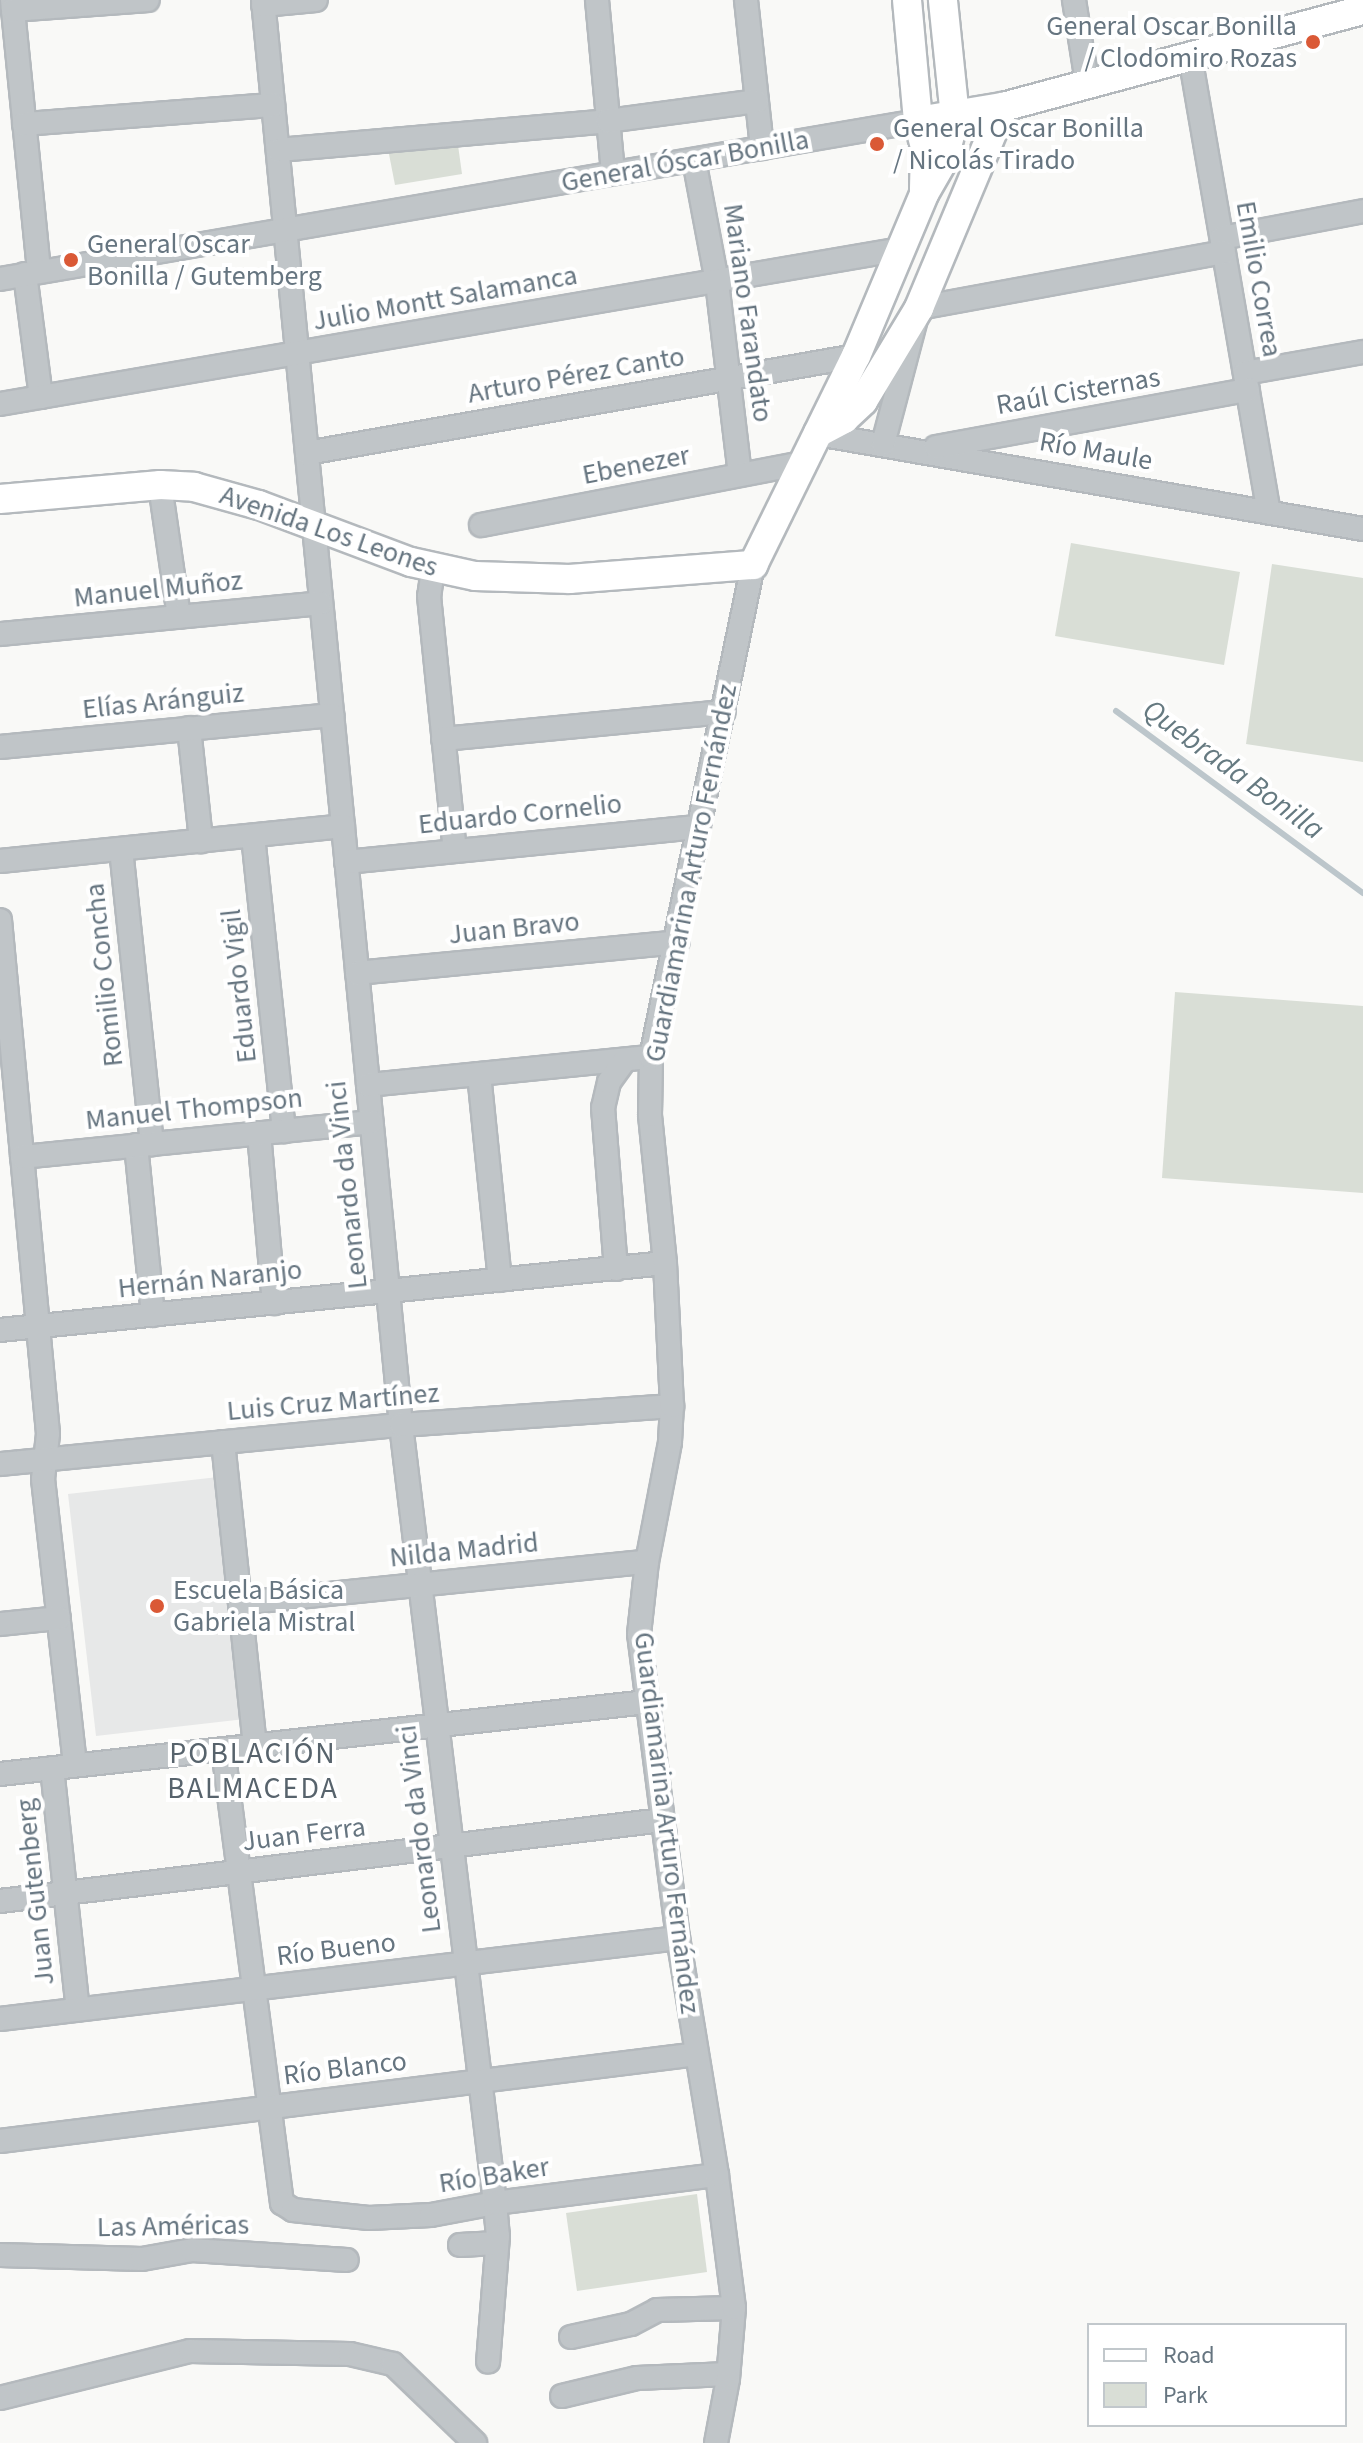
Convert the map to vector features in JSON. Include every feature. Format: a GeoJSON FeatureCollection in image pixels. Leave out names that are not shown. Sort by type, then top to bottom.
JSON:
{"type":"FeatureCollection","features":[{"type":"Feature","properties":{"kind":"main road"},"geometry":{"type":"LineString","coordinates":[[907,0],[918,121],[925,147],[924,194]]}},
{"type":"Feature","properties":{"kind":"main road"},"geometry":{"type":"LineString","coordinates":[[924,194],[943,161],[955,117],[943,0]]}},
{"type":"Feature","properties":{"kind":"main road","name":"General Óscar Bonilla"},"geometry":{"type":"LineString","coordinates":[[918,121],[1003,107],[1363,10]]}},
{"type":"Feature","properties":{"kind":"main road"},"geometry":{"type":"LineString","coordinates":[[818,434],[844,419],[863,401],[919,308],[1003,107]]}},
{"type":"Feature","properties":{"kind":"main road","name":"Guardiamarina Arturo Fernández"},"geometry":{"type":"LineString","coordinates":[[753,565],[856,356],[924,194]]}},
{"type":"Feature","properties":{"kind":"main road","name":"Avenida Los Leones"},"geometry":{"type":"LineString","coordinates":[[0,499],[160,485],[224,493],[433,569],[475,576],[532,580],[753,565]]}},
{"type":"Feature","properties":{"kind":"street"},"geometry":{"type":"LineString","coordinates":[[41,397],[24,124],[10,87],[13,5],[148,0]]}},
{"type":"Feature","properties":{"kind":"street"},"geometry":{"type":"LineString","coordinates":[[263,3],[316,0]]}},
{"type":"Feature","properties":{"kind":"street"},"geometry":{"type":"LineString","coordinates":[[597,0],[613,173]]}},
{"type":"Feature","properties":{"kind":"street"},"geometry":{"type":"LineString","coordinates":[[746,0],[762,148]]}},
{"type":"Feature","properties":{"kind":"street"},"geometry":{"type":"LineString","coordinates":[[1074,0],[1087,82]]}},
{"type":"Feature","properties":{"kind":"street","name":"Leonardo da Vinci"},"geometry":{"type":"LineString","coordinates":[[263,3],[307,453],[311,524],[401,1425],[495,2203],[497,2243],[488,2362]]}},
{"type":"Feature","properties":{"kind":"street","name":"Emilio Correa"},"geometry":{"type":"LineString","coordinates":[[1190,56],[1269,512]]}},
{"type":"Feature","properties":{"kind":"street","name":"General Óscar Bonilla"},"geometry":{"type":"LineString","coordinates":[[278,150],[608,121],[757,101]]}},
{"type":"Feature","properties":{"kind":"street"},"geometry":{"type":"LineString","coordinates":[[24,124],[273,105]]}},
{"type":"Feature","properties":{"kind":"street","name":"General Óscar Bonilla"},"geometry":{"type":"LineString","coordinates":[[0,279],[918,121]]}},
{"type":"Feature","properties":{"kind":"street","name":"Mariano Farandato"},"geometry":{"type":"LineString","coordinates":[[694,160],[717,282],[740,475]]}},
{"type":"Feature","properties":{"kind":"street"},"geometry":{"type":"LineString","coordinates":[[883,444],[919,308],[1223,245],[1363,211]]}},
{"type":"Feature","properties":{"kind":"street","name":"Julio Montt Salamanca"},"geometry":{"type":"LineString","coordinates":[[0,404],[901,249]]}},
{"type":"Feature","properties":{"kind":"street","name":"Raúl Cisternas"},"geometry":{"type":"LineString","coordinates":[[919,450],[1246,381],[1363,352]]}},
{"type":"Feature","properties":{"kind":"street","name":"Arturo Pérez Canto"},"geometry":{"type":"LineString","coordinates":[[307,453],[856,356]]}},
{"type":"Feature","properties":{"kind":"street","name":"Río Maule"},"geometry":{"type":"LineString","coordinates":[[818,434],[1363,529]]}},
{"type":"Feature","properties":{"kind":"street","name":"Ebenezer"},"geometry":{"type":"LineString","coordinates":[[481,525],[803,463]]}},
{"type":"Feature","properties":{"kind":"street"},"geometry":{"type":"LineString","coordinates":[[160,485],[179,617]]}},
{"type":"Feature","properties":{"kind":"street","name":"Guardiamarina Arturo Fernández"},"geometry":{"type":"LineString","coordinates":[[716,2443],[728,2374],[734,2308],[717,2175],[678,1938],[639,1634],[647,1562],[670,1442],[672,1406],[665,1263],[650,1115],[651,1057],[678,942],[753,565]]}},
{"type":"Feature","properties":{"kind":"street"},"geometry":{"type":"LineString","coordinates":[[433,569],[429,596],[455,851]]}},
{"type":"Feature","properties":{"kind":"street","name":"Manuel Muñoz"},"geometry":{"type":"LineString","coordinates":[[0,634],[321,603]]}},
{"type":"Feature","properties":{"kind":"street"},"geometry":{"type":"LineString","coordinates":[[443,739],[724,712]]}},
{"type":"Feature","properties":{"kind":"street","name":"Elías Aránguiz"},"geometry":{"type":"LineString","coordinates":[[0,747],[332,715]]}},
{"type":"Feature","properties":{"kind":"street"},"geometry":{"type":"LineString","coordinates":[[189,728],[201,841]]}},
{"type":"Feature","properties":{"kind":"street"},"geometry":{"type":"LineString","coordinates":[[0,861],[343,826]]}},
{"type":"Feature","properties":{"kind":"street","name":"Eduardo Cornelio"},"geometry":{"type":"LineString","coordinates":[[346,862],[699,827]]}},
{"type":"Feature","properties":{"kind":"street","name":"Eduardo Vigil"},"geometry":{"type":"LineString","coordinates":[[253,836],[284,1131]]}},
{"type":"Feature","properties":{"kind":"street","name":"Romilio Concha"},"geometry":{"type":"LineString","coordinates":[[121,849],[144,1144],[153,1315]]}},
{"type":"Feature","properties":{"kind":"street"},"geometry":{"type":"LineString","coordinates":[[0,920],[9,1116],[22,1157],[48,1434],[43,1479],[75,1765]]}},
{"type":"Feature","properties":{"kind":"street","name":"Juan Bravo"},"geometry":{"type":"LineString","coordinates":[[357,973],[678,942]]}},
{"type":"Feature","properties":{"kind":"street"},"geometry":{"type":"LineString","coordinates":[[368,1085],[651,1057]]}},
{"type":"Feature","properties":{"kind":"street","name":"Guardiamarina Arturo Fernández"},"geometry":{"type":"LineString","coordinates":[[616,1269],[603,1108],[609,1082],[625,1060]]}},
{"type":"Feature","properties":{"kind":"street"},"geometry":{"type":"LineString","coordinates":[[479,1074],[500,1280]]}},
{"type":"Feature","properties":{"kind":"street","name":"Manuel Thompson"},"geometry":{"type":"LineString","coordinates":[[22,1157],[371,1122]]}},
{"type":"Feature","properties":{"kind":"street"},"geometry":{"type":"LineString","coordinates":[[259,1133],[274,1303]]}},
{"type":"Feature","properties":{"kind":"street","name":"Hernán Naranjo"},"geometry":{"type":"LineString","coordinates":[[0,1330],[665,1263]]}},
{"type":"Feature","properties":{"kind":"street","name":"Luis Cruz Martínez"},"geometry":{"type":"LineString","coordinates":[[0,1464],[401,1425],[672,1406]]}},
{"type":"Feature","properties":{"kind":"street"},"geometry":{"type":"LineString","coordinates":[[223,1442],[255,1745]]}},
{"type":"Feature","properties":{"kind":"street","name":"Nilda Madrid"},"geometry":{"type":"LineString","coordinates":[[240,1603],[647,1562]]}},
{"type":"Feature","properties":{"kind":"street"},"geometry":{"type":"LineString","coordinates":[[0,1624],[59,1618]]}},
{"type":"Feature","properties":{"kind":"street"},"geometry":{"type":"LineString","coordinates":[[0,1774],[647,1702]]}},
{"type":"Feature","properties":{"kind":"street"},"geometry":{"type":"LineString","coordinates":[[223,1749],[270,2107]]}},
{"type":"Feature","properties":{"kind":"street","name":"Juan Gutenberg"},"geometry":{"type":"LineString","coordinates":[[52,1768],[78,2010]]}},
{"type":"Feature","properties":{"kind":"street","name":"Juan Ferra"},"geometry":{"type":"LineString","coordinates":[[0,1901],[663,1820]]}},
{"type":"Feature","properties":{"kind":"street","name":"Río Bueno"},"geometry":{"type":"LineString","coordinates":[[0,2019],[678,1938]]}},
{"type":"Feature","properties":{"kind":"street","name":"Río Blanco"},"geometry":{"type":"LineString","coordinates":[[0,2141],[697,2054]]}},
{"type":"Feature","properties":{"kind":"street","name":"Río Baker"},"geometry":{"type":"LineString","coordinates":[[270,2107],[282,2203],[293,2210],[369,2218],[431,2215],[495,2203],[717,2175]]}},
{"type":"Feature","properties":{"kind":"street"},"geometry":{"type":"LineString","coordinates":[[460,2245],[497,2243]]}},
{"type":"Feature","properties":{"kind":"street","name":"Las Américas"},"geometry":{"type":"LineString","coordinates":[[0,2255],[142,2259],[192,2250],[347,2260]]}},
{"type":"Feature","properties":{"kind":"street"},"geometry":{"type":"LineString","coordinates":[[571,2337],[631,2324],[657,2310],[734,2308]]}},
{"type":"Feature","properties":{"kind":"street"},"geometry":{"type":"LineString","coordinates":[[0,2398],[190,2351],[350,2354],[393,2364],[475,2443]]}},
{"type":"Feature","properties":{"kind":"street"},"geometry":{"type":"LineString","coordinates":[[562,2396],[637,2378],[728,2374]]}},
{"type":"Feature","properties":{"kind":"shaded area","name":"Escuela Básica Gabriela Mistral"},"geometry":{"type":"Polygon","coordinates":[[[218,1477],[245,1719],[96,1736],[68,1494],[218,1477]]]}},
{"type":"Feature","properties":{"kind":"green space"},"geometry":{"type":"Polygon","coordinates":[[[457,138],[462,174],[395,185],[388,149],[457,138]]]}},
{"type":"Feature","properties":{"kind":"green space"},"geometry":{"type":"Polygon","coordinates":[[[1071,543],[1240,572],[1224,665],[1055,636],[1071,543]]]}},
{"type":"Feature","properties":{"kind":"green space"},"geometry":{"type":"Polygon","coordinates":[[[1272,564],[1363,578],[1363,762],[1246,744],[1272,564]]]}},
{"type":"Feature","properties":{"kind":"green space"},"geometry":{"type":"Polygon","coordinates":[[[1175,992],[1363,1006],[1363,1193],[1162,1178],[1175,992]]]}},
{"type":"Feature","properties":{"kind":"green space"},"geometry":{"type":"Polygon","coordinates":[[[697,2194],[707,2272],[577,2291],[566,2213],[697,2194]]]}},
{"type":"Feature","properties":{"kind":"waterway","name":"Quebrada Bonilla"},"geometry":{"type":"LineString","coordinates":[[1116,711],[1363,893]]}},
{"type":"Feature","properties":{"kind":"place","name":"General Oscar Bonilla / Clodomiro Rozas"},"geometry":{"type":"Point","coordinates":[1313,42]}},
{"type":"Feature","properties":{"kind":"place","name":"General Oscar Bonilla / Nicolás Tirado"},"geometry":{"type":"Point","coordinates":[877,144]}},
{"type":"Feature","properties":{"kind":"place","name":"General Oscar Bonilla / Gutemberg"},"geometry":{"type":"Point","coordinates":[71,260]}},
{"type":"Feature","properties":{"kind":"place","name":"Escuela Básica Gabriela Mistral"},"geometry":{"type":"Point","coordinates":[157,1606]}},
{"type":"Feature","properties":{"kind":"district","name":"POBLACIÓN BALMACEDA"},"geometry":{"type":"Point","coordinates":[253,1771]}}]}
